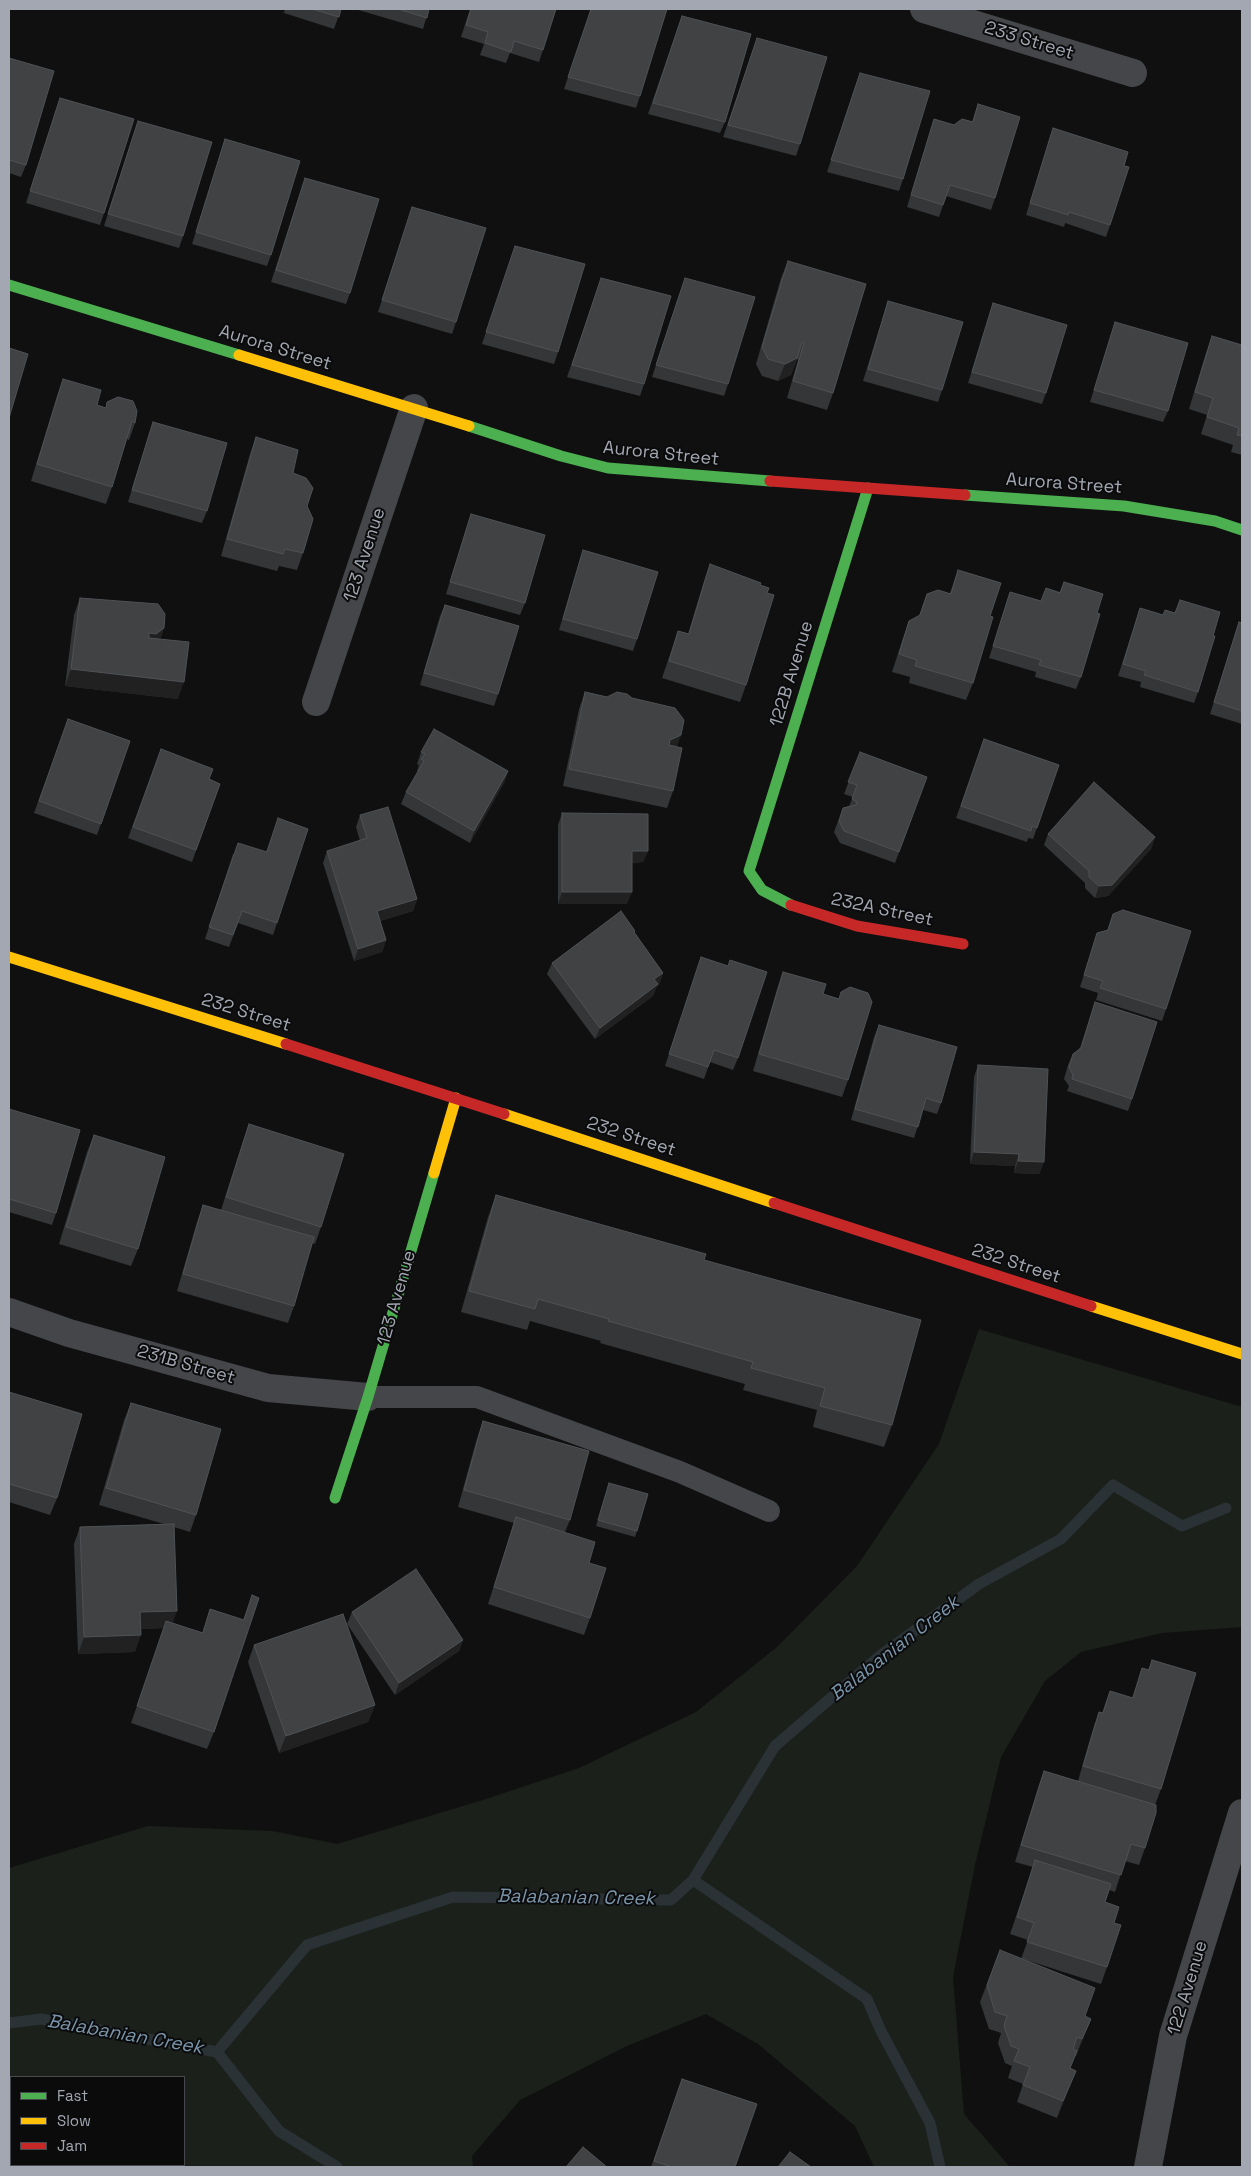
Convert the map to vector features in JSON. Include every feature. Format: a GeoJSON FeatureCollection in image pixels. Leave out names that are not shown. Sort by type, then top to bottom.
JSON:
{"type":"FeatureCollection","features":[{"type":"Feature","properties":{"kind":"street","name":"233 Street"},"geometry":{"type":"LineString","coordinates":[[924,9],[1133,73]]}},
{"type":"Feature","properties":{"kind":"street","name":"Aurora Street"},"geometry":{"type":"LineString","coordinates":[[9,286],[414,408],[562,456],[608,468],[666,474],[1124,506],[1215,520],[1242,530]]}},
{"type":"Feature","properties":{"kind":"street","name":"123 Avenue"},"geometry":{"type":"LineString","coordinates":[[316,702],[414,408]]}},
{"type":"Feature","properties":{"kind":"street","name":"122B Avenue"},"geometry":{"type":"LineString","coordinates":[[749,871],[868,488]]}},
{"type":"Feature","properties":{"kind":"street","name":"232A Street"},"geometry":{"type":"LineString","coordinates":[[749,871],[762,890],[785,904],[857,926],[963,944]]}},
{"type":"Feature","properties":{"kind":"street","name":"232 Street"},"geometry":{"type":"LineString","coordinates":[[9,957],[456,1098],[992,1275],[1242,1354]]}},
{"type":"Feature","properties":{"kind":"street","name":"123 Avenue"},"geometry":{"type":"LineString","coordinates":[[335,1498],[368,1397],[456,1098]]}},
{"type":"Feature","properties":{"kind":"street","name":"231B Street"},"geometry":{"type":"LineString","coordinates":[[9,1312],[69,1333],[268,1388],[368,1397]]}},
{"type":"Feature","properties":{"kind":"street","name":"122 Avenue"},"geometry":{"type":"LineString","coordinates":[[1148,2167],[1173,2036],[1242,1813]]}},
{"type":"Feature","properties":{"kind":"lane"},"geometry":{"type":"LineString","coordinates":[[368,1397],[477,1397],[680,1472],[769,1511]]}},
{"type":"Feature","properties":{"kind":"shaded area"},"geometry":{"type":"Polygon","coordinates":[[[979,1329],[1242,1407],[1242,1627],[1162,1633],[1081,1652],[1045,1681],[1001,1757],[975,1865],[953,1977],[964,2114],[1010,2167],[874,2167],[855,2126],[758,2044],[706,2014],[627,2046],[520,2100],[472,2156],[473,2167],[9,2167],[9,1868],[148,1826],[272,1831],[337,1844],[486,1799],[579,1768],[696,1712],[777,1647],[857,1566],[939,1444],[979,1329]]]}},
{"type":"Feature","properties":{"kind":"building"},"geometry":{"type":"Polygon","coordinates":[[[312,9],[341,9],[339,17],[312,9]]]}},
{"type":"Feature","properties":{"kind":"building"},"geometry":{"type":"Polygon","coordinates":[[[398,9],[429,9],[427,18],[398,9]]]}},
{"type":"Feature","properties":{"kind":"building"},"geometry":{"type":"Polygon","coordinates":[[[471,9],[556,9],[543,50],[514,41],[511,52],[485,43],[488,32],[466,25],[471,9]]]}},
{"type":"Feature","properties":{"kind":"building"},"geometry":{"type":"Polygon","coordinates":[[[591,9],[667,9],[640,96],[568,77],[591,9]]]}},
{"type":"Feature","properties":{"kind":"building"},"geometry":{"type":"Polygon","coordinates":[[[682,16],[751,34],[725,122],[653,103],[682,16]]]}},
{"type":"Feature","properties":{"kind":"building"},"geometry":{"type":"Polygon","coordinates":[[[757,38],[827,57],[800,144],[728,125],[757,38]]]}},
{"type":"Feature","properties":{"kind":"building"},"geometry":{"type":"Polygon","coordinates":[[[9,58],[54,71],[26,165],[9,160],[9,58]]]}},
{"type":"Feature","properties":{"kind":"building"},"geometry":{"type":"Polygon","coordinates":[[[860,73],[930,91],[903,179],[831,160],[860,73]]]}},
{"type":"Feature","properties":{"kind":"building"},"geometry":{"type":"Polygon","coordinates":[[[60,98],[134,119],[104,213],[30,191],[60,98]]]}},
{"type":"Feature","properties":{"kind":"building"},"geometry":{"type":"Polygon","coordinates":[[[978,104],[1020,117],[995,198],[950,185],[943,205],[911,195],[934,119],[954,125],[962,119],[973,122],[978,104]]]}},
{"type":"Feature","properties":{"kind":"building"},"geometry":{"type":"Polygon","coordinates":[[[138,121],[212,142],[183,236],[108,214],[138,121]]]}},
{"type":"Feature","properties":{"kind":"building"},"geometry":{"type":"Polygon","coordinates":[[[1053,128],[1128,152],[1124,166],[1129,167],[1110,225],[1069,212],[1068,215],[1030,203],[1053,128]]]}},
{"type":"Feature","properties":{"kind":"building"},"geometry":{"type":"Polygon","coordinates":[[[225,139],[300,161],[271,255],[196,232],[225,139]]]}},
{"type":"Feature","properties":{"kind":"building"},"geometry":{"type":"Polygon","coordinates":[[[305,178],[379,199],[350,293],[276,270],[305,178]]]}},
{"type":"Feature","properties":{"kind":"building"},"geometry":{"type":"Polygon","coordinates":[[[412,207],[486,228],[456,322],[382,300],[412,207]]]}},
{"type":"Feature","properties":{"kind":"building"},"geometry":{"type":"Polygon","coordinates":[[[515,246],[585,264],[558,352],[486,332],[515,246]]]}},
{"type":"Feature","properties":{"kind":"building"},"geometry":{"type":"Polygon","coordinates":[[[788,261],[866,284],[833,393],[793,381],[804,343],[802,342],[797,358],[785,364],[768,359],[762,347],[788,261]]]}},
{"type":"Feature","properties":{"kind":"building"},"geometry":{"type":"Polygon","coordinates":[[[601,278],[671,296],[644,384],[572,365],[601,278]]]}},
{"type":"Feature","properties":{"kind":"building"},"geometry":{"type":"Polygon","coordinates":[[[685,278],[755,297],[728,384],[656,365],[685,278]]]}},
{"type":"Feature","properties":{"kind":"building"},"geometry":{"type":"Polygon","coordinates":[[[888,301],[963,322],[942,390],[868,369],[888,301]]]}},
{"type":"Feature","properties":{"kind":"building"},"geometry":{"type":"Polygon","coordinates":[[[993,303],[1067,325],[1046,393],[972,372],[993,303]]]}},
{"type":"Feature","properties":{"kind":"building"},"geometry":{"type":"Polygon","coordinates":[[[1115,322],[1188,343],[1168,411],[1094,390],[1115,322]]]}},
{"type":"Feature","properties":{"kind":"building"},"geometry":{"type":"Polygon","coordinates":[[[1212,336],[1242,345],[1242,436],[1237,435],[1239,428],[1207,417],[1213,398],[1195,392],[1212,336]]]}},
{"type":"Feature","properties":{"kind":"building"},"geometry":{"type":"Polygon","coordinates":[[[9,348],[28,354],[9,418],[9,348]]]}},
{"type":"Feature","properties":{"kind":"building"},"geometry":{"type":"Polygon","coordinates":[[[63,379],[101,390],[97,405],[106,408],[107,402],[118,397],[133,401],[137,411],[135,423],[132,421],[112,487],[37,464],[63,379]]]}},
{"type":"Feature","properties":{"kind":"building"},"geometry":{"type":"Polygon","coordinates":[[[153,422],[227,443],[207,511],[132,490],[153,422]]]}},
{"type":"Feature","properties":{"kind":"building"},"geometry":{"type":"Polygon","coordinates":[[[256,437],[298,450],[293,473],[306,478],[313,488],[307,506],[313,519],[303,553],[285,549],[283,554],[227,539],[256,437]]]}},
{"type":"Feature","properties":{"kind":"building"},"geometry":{"type":"Polygon","coordinates":[[[471,514],[545,535],[525,603],[450,582],[471,514]]]}},
{"type":"Feature","properties":{"kind":"building"},"geometry":{"type":"Polygon","coordinates":[[[583,550],[658,572],[637,639],[563,619],[583,550]]]}},
{"type":"Feature","properties":{"kind":"building"},"geometry":{"type":"Polygon","coordinates":[[[710,564],[761,583],[760,585],[769,588],[767,593],[774,595],[746,685],[669,661],[678,631],[689,634],[710,564]]]}},
{"type":"Feature","properties":{"kind":"building"},"geometry":{"type":"Polygon","coordinates":[[[958,570],[1001,583],[990,616],[993,617],[973,683],[915,666],[917,660],[899,654],[909,621],[920,615],[927,594],[938,590],[951,594],[958,570]]]}},
{"type":"Feature","properties":{"kind":"building"},"geometry":{"type":"Polygon","coordinates":[[[1064,582],[1103,594],[1097,613],[1100,614],[1081,677],[1039,665],[1041,660],[993,646],[1010,592],[1041,601],[1046,588],[1060,593],[1064,582]]]}},
{"type":"Feature","properties":{"kind":"building"},"geometry":{"type":"Polygon","coordinates":[[[80,598],[158,604],[165,614],[164,628],[156,634],[149,633],[149,638],[189,642],[184,682],[71,669],[80,598]]]}},
{"type":"Feature","properties":{"kind":"building"},"geometry":{"type":"Polygon","coordinates":[[[1180,600],[1220,612],[1213,636],[1215,636],[1198,692],[1144,675],[1146,671],[1123,664],[1140,608],[1163,615],[1165,610],[1175,613],[1180,600]]]}},
{"type":"Feature","properties":{"kind":"building"},"geometry":{"type":"Polygon","coordinates":[[[445,605],[519,626],[498,694],[424,673],[445,605]]]}},
{"type":"Feature","properties":{"kind":"building"},"geometry":{"type":"Polygon","coordinates":[[[1239,622],[1242,623],[1242,711],[1214,702],[1239,622]]]}},
{"type":"Feature","properties":{"kind":"building"},"geometry":{"type":"Polygon","coordinates":[[[585,692],[607,697],[617,692],[627,694],[632,698],[675,708],[684,720],[681,735],[670,740],[669,745],[682,748],[673,791],[569,769],[585,692]]]}},
{"type":"Feature","properties":{"kind":"building"},"geometry":{"type":"Polygon","coordinates":[[[68,719],[130,741],[101,824],[39,801],[68,719]]]}},
{"type":"Feature","properties":{"kind":"building"},"geometry":{"type":"Polygon","coordinates":[[[434,729],[508,771],[474,831],[406,792],[424,761],[421,759],[425,754],[421,752],[434,729]]]}},
{"type":"Feature","properties":{"kind":"building"},"geometry":{"type":"Polygon","coordinates":[[[984,739],[1059,765],[1037,828],[1032,826],[1031,831],[961,806],[984,739]]]}},
{"type":"Feature","properties":{"kind":"building"},"geometry":{"type":"Polygon","coordinates":[[[161,749],[213,769],[209,779],[220,784],[196,850],[133,827],[161,749]]]}},
{"type":"Feature","properties":{"kind":"building"},"geometry":{"type":"Polygon","coordinates":[[[860,752],[927,777],[899,852],[844,831],[839,821],[843,808],[856,805],[857,802],[852,799],[857,785],[848,782],[860,752]]]}},
{"type":"Feature","properties":{"kind":"building"},"geometry":{"type":"Polygon","coordinates":[[[1094,782],[1155,837],[1112,885],[1099,886],[1089,877],[1089,871],[1048,834],[1094,782]]]}},
{"type":"Feature","properties":{"kind":"building"},"geometry":{"type":"Polygon","coordinates":[[[388,807],[417,899],[377,911],[386,940],[358,949],[327,851],[367,838],[360,815],[388,807]]]}},
{"type":"Feature","properties":{"kind":"building"},"geometry":{"type":"Polygon","coordinates":[[[562,813],[648,814],[648,851],[632,851],[632,892],[562,892],[562,813]]]}},
{"type":"Feature","properties":{"kind":"building"},"geometry":{"type":"Polygon","coordinates":[[[278,818],[308,829],[277,923],[242,911],[233,935],[209,927],[238,843],[267,852],[278,818]]]}},
{"type":"Feature","properties":{"kind":"building"},"geometry":{"type":"Polygon","coordinates":[[[1123,910],[1191,931],[1166,1009],[1100,988],[1103,981],[1084,975],[1097,933],[1108,930],[1113,914],[1123,910]]]}},
{"type":"Feature","properties":{"kind":"building"},"geometry":{"type":"Polygon","coordinates":[[[621,911],[663,973],[654,979],[658,984],[600,1028],[552,963],[621,911]]]}},
{"type":"Feature","properties":{"kind":"building"},"geometry":{"type":"Polygon","coordinates":[[[701,957],[728,966],[730,960],[767,972],[738,1058],[714,1050],[708,1067],[669,1054],[701,957]]]}},
{"type":"Feature","properties":{"kind":"building"},"geometry":{"type":"Polygon","coordinates":[[[783,972],[826,984],[823,994],[839,999],[841,992],[850,987],[868,993],[872,1002],[848,1080],[759,1054],[783,972]]]}},
{"type":"Feature","properties":{"kind":"building"},"geometry":{"type":"Polygon","coordinates":[[[1095,1002],[1157,1022],[1132,1099],[1072,1079],[1073,1075],[1069,1067],[1073,1054],[1081,1048],[1095,1002]]]}},
{"type":"Feature","properties":{"kind":"building"},"geometry":{"type":"Polygon","coordinates":[[[879,1025],[957,1047],[941,1103],[926,1098],[918,1127],[855,1109],[879,1025]]]}},
{"type":"Feature","properties":{"kind":"building"},"geometry":{"type":"Polygon","coordinates":[[[978,1065],[1048,1069],[1044,1162],[1018,1161],[1019,1154],[974,1152],[978,1065]]]}},
{"type":"Feature","properties":{"kind":"building"},"geometry":{"type":"Polygon","coordinates":[[[9,1109],[80,1130],[56,1213],[9,1199],[9,1109]]]}},
{"type":"Feature","properties":{"kind":"building"},"geometry":{"type":"Polygon","coordinates":[[[249,1124],[344,1154],[321,1227],[226,1197],[249,1124]]]}},
{"type":"Feature","properties":{"kind":"building"},"geometry":{"type":"Polygon","coordinates":[[[94,1135],[165,1157],[138,1249],[66,1227],[94,1135]]]}},
{"type":"Feature","properties":{"kind":"building"},"geometry":{"type":"Polygon","coordinates":[[[496,1195],[706,1254],[704,1260],[921,1320],[892,1425],[820,1406],[825,1388],[751,1368],[753,1362],[538,1299],[535,1309],[469,1291],[496,1195]]]}},
{"type":"Feature","properties":{"kind":"building"},"geometry":{"type":"Polygon","coordinates":[[[203,1205],[314,1237],[294,1306],[183,1274],[203,1205]]]}},
{"type":"Feature","properties":{"kind":"building"},"geometry":{"type":"Polygon","coordinates":[[[9,1392],[82,1414],[57,1498],[9,1484],[9,1392]]]}},
{"type":"Feature","properties":{"kind":"building"},"geometry":{"type":"Polygon","coordinates":[[[131,1403],[221,1429],[196,1515],[106,1488],[131,1403]]]}},
{"type":"Feature","properties":{"kind":"building"},"geometry":{"type":"Polygon","coordinates":[[[483,1421],[589,1451],[570,1520],[464,1490],[483,1421]]]}},
{"type":"Feature","properties":{"kind":"building"},"geometry":{"type":"Polygon","coordinates":[[[609,1483],[648,1494],[637,1531],[598,1520],[609,1483]]]}},
{"type":"Feature","properties":{"kind":"building"},"geometry":{"type":"Polygon","coordinates":[[[516,1517],[595,1542],[589,1563],[606,1568],[590,1618],[494,1587],[516,1517]]]}},
{"type":"Feature","properties":{"kind":"building"},"geometry":{"type":"Polygon","coordinates":[[[174,1524],[177,1611],[140,1612],[141,1635],[84,1637],[80,1527],[174,1524]]]}},
{"type":"Feature","properties":{"kind":"building"},"geometry":{"type":"Polygon","coordinates":[[[416,1569],[463,1640],[399,1683],[352,1612],[416,1569]]]}},
{"type":"Feature","properties":{"kind":"building"},"geometry":{"type":"Polygon","coordinates":[[[252,1595],[259,1598],[214,1732],[137,1706],[166,1621],[203,1633],[210,1609],[244,1620],[252,1595]]]}},
{"type":"Feature","properties":{"kind":"building"},"geometry":{"type":"Polygon","coordinates":[[[343,1614],[375,1705],[286,1736],[254,1645],[343,1614]]]}},
{"type":"Feature","properties":{"kind":"building"},"geometry":{"type":"Polygon","coordinates":[[[1152,1660],[1196,1673],[1161,1789],[1083,1766],[1099,1712],[1103,1713],[1110,1691],[1133,1698],[1142,1668],[1149,1670],[1152,1660]]]}},
{"type":"Feature","properties":{"kind":"building"},"geometry":{"type":"Polygon","coordinates":[[[1044,1771],[1156,1805],[1156,1813],[1145,1848],[1131,1844],[1121,1875],[1021,1845],[1044,1771]]]}},
{"type":"Feature","properties":{"kind":"building"},"geometry":{"type":"Polygon","coordinates":[[[1035,1860],[1111,1884],[1105,1902],[1119,1907],[1114,1923],[1121,1925],[1107,1967],[1027,1942],[1034,1923],[1017,1917],[1035,1860]]]}},
{"type":"Feature","properties":{"kind":"building"},"geometry":{"type":"Polygon","coordinates":[[[1000,1950],[1095,1988],[1085,2016],[1091,2019],[1082,2039],[1077,2037],[1073,2049],[1077,2051],[1070,2068],[1076,2071],[1063,2101],[1023,2085],[1030,2067],[1014,2061],[1019,2049],[1011,2046],[1004,2026],[1007,2016],[995,2012],[987,1985],[1000,1950]]]}},
{"type":"Feature","properties":{"kind":"building"},"geometry":{"type":"Polygon","coordinates":[[[682,2079],[757,2104],[735,2167],[672,2167],[654,2161],[682,2079]]]}},
{"type":"Feature","properties":{"kind":"building"},"geometry":{"type":"Polygon","coordinates":[[[583,2147],[607,2167],[566,2167],[583,2147]]]}},
{"type":"Feature","properties":{"kind":"building"},"geometry":{"type":"Polygon","coordinates":[[[790,2152],[811,2167],[778,2167],[790,2152]]]}},
{"type":"Feature","properties":{"kind":"waterway","name":"Balabanian Creek"},"geometry":{"type":"LineString","coordinates":[[9,2023],[41,2019],[217,2052],[307,1945],[453,1897],[671,1900],[693,1880],[775,1746],[881,1655],[979,1584],[1061,1539],[1113,1485],[1182,1526],[1226,1508]]}},
{"type":"Feature","properties":{"kind":"waterway"},"geometry":{"type":"LineString","coordinates":[[693,1880],[867,1999],[881,2031],[930,2123],[940,2167]]}},
{"type":"Feature","properties":{"kind":"waterway"},"geometry":{"type":"LineString","coordinates":[[217,2052],[279,2131],[337,2167]]}},
{"type":"Feature","properties":{"kind":"traffic: fast"},"geometry":{"type":"LineString","coordinates":[[9,285],[239,355]]}},
{"type":"Feature","properties":{"kind":"traffic: fast"},"geometry":{"type":"LineString","coordinates":[[469,426],[561,456],[608,468],[770,481]]}},
{"type":"Feature","properties":{"kind":"traffic: fast"},"geometry":{"type":"LineString","coordinates":[[791,905],[762,890],[749,871],[868,488]]}},
{"type":"Feature","properties":{"kind":"traffic: fast"},"geometry":{"type":"LineString","coordinates":[[965,495],[1124,506],[1215,521],[1242,530]]}},
{"type":"Feature","properties":{"kind":"traffic: fast"},"geometry":{"type":"LineString","coordinates":[[335,1498],[368,1397],[434,1173]]}},
{"type":"Feature","properties":{"kind":"traffic: slow"},"geometry":{"type":"LineString","coordinates":[[239,355],[469,426]]}},
{"type":"Feature","properties":{"kind":"traffic: slow"},"geometry":{"type":"LineString","coordinates":[[9,957],[286,1044]]}},
{"type":"Feature","properties":{"kind":"traffic: slow"},"geometry":{"type":"LineString","coordinates":[[434,1173],[456,1098]]}},
{"type":"Feature","properties":{"kind":"traffic: slow"},"geometry":{"type":"LineString","coordinates":[[504,1114],[774,1203]]}},
{"type":"Feature","properties":{"kind":"traffic: slow"},"geometry":{"type":"LineString","coordinates":[[1091,1306],[1242,1354]]}},
{"type":"Feature","properties":{"kind":"traffic: jam"},"geometry":{"type":"LineString","coordinates":[[770,481],[965,495]]}},
{"type":"Feature","properties":{"kind":"traffic: jam"},"geometry":{"type":"LineString","coordinates":[[791,905],[857,926],[963,944]]}},
{"type":"Feature","properties":{"kind":"traffic: jam"},"geometry":{"type":"LineString","coordinates":[[286,1044],[504,1114]]}},
{"type":"Feature","properties":{"kind":"traffic: jam"},"geometry":{"type":"LineString","coordinates":[[774,1203],[1091,1306]]}}]}
